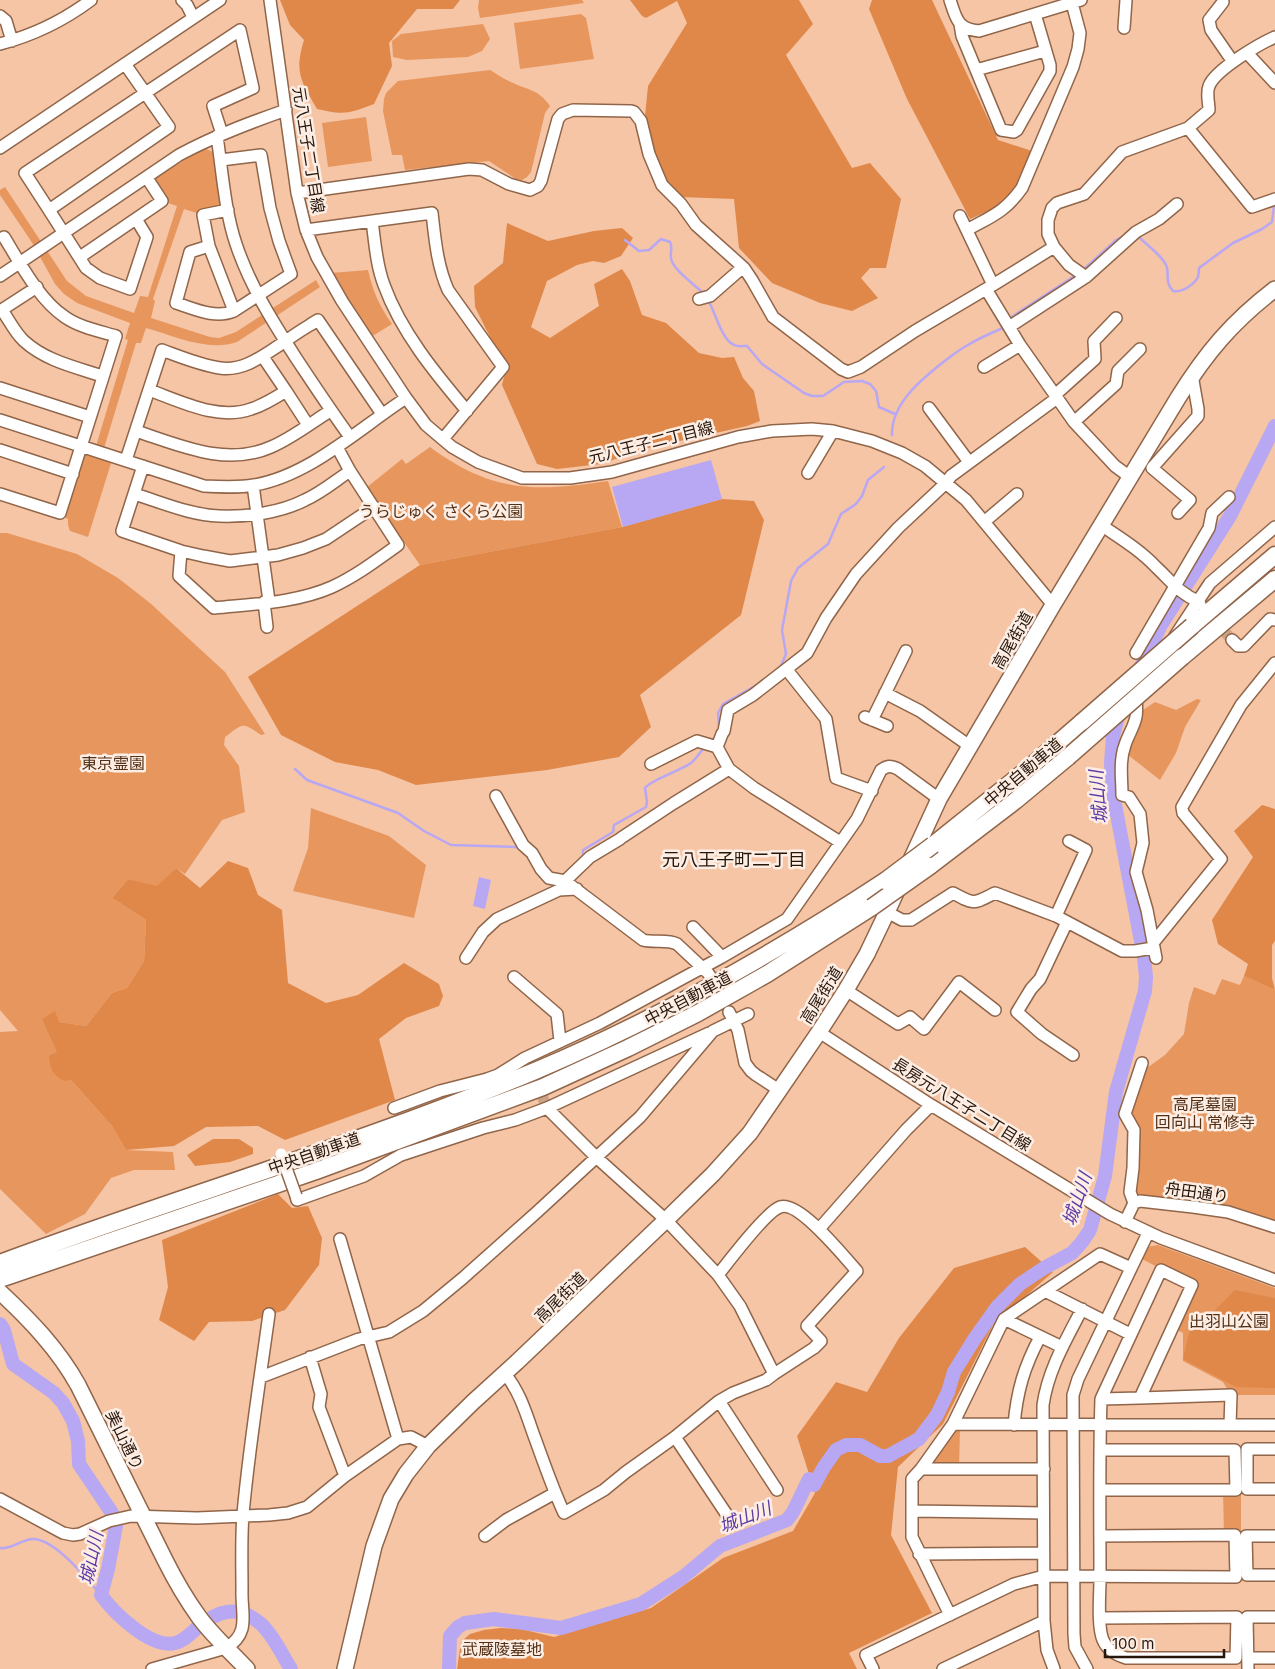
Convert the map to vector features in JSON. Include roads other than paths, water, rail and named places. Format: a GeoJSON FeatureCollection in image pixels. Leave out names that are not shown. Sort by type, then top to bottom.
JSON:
{"type":"FeatureCollection","features":[{"type":"Feature","properties":{"kind":"highway","name":"中央自動車道"},"geometry":{"type":"LineString","coordinates":[[0,1263],[449,1105],[618,1034],[709,988],[806,932],[885,881],[933,846],[1029,768],[1275,555]]}},
{"type":"Feature","properties":{"kind":"highway","name":"中央自動車道"},"geometry":{"type":"LineString","coordinates":[[0,1279],[316,1171],[543,1087],[698,1013],[880,910],[930,866],[1015,801],[1068,757],[1275,579]]}},
{"type":"Feature","properties":{"kind":"main road","name":"高尾街道"},"geometry":{"type":"LineString","coordinates":[[345,1669],[374,1546],[391,1499],[406,1474],[428,1446],[666,1220],[713,1174],[750,1133],[819,1032],[867,954],[880,910],[939,799],[1053,605],[1192,375],[1229,329],[1275,289]]}},
{"type":"Feature","properties":{"kind":"main road","name":"美山通り"},"geometry":{"type":"LineString","coordinates":[[0,1292],[47,1339],[72,1373],[180,1588],[199,1617],[226,1648]]}},
{"type":"Feature","properties":{"kind":"main road"},"geometry":{"type":"LineString","coordinates":[[226,1648],[247,1669]]}},
{"type":"Feature","properties":{"kind":"street"},"geometry":{"type":"LineString","coordinates":[[0,44],[51,26],[90,0]]}},
{"type":"Feature","properties":{"kind":"street"},"geometry":{"type":"LineString","coordinates":[[182,0],[187,4],[193,17]]}},
{"type":"Feature","properties":{"kind":"street"},"geometry":{"type":"LineString","coordinates":[[0,148],[220,0]]}},
{"type":"Feature","properties":{"kind":"street","name":"元八王子二丁目線"},"geometry":{"type":"LineString","coordinates":[[270,0],[297,193],[306,230],[317,257],[337,292],[406,398],[426,425],[452,447],[478,462],[522,478],[570,478],[612,472],[738,437],[772,431],[833,431],[872,441],[887,446],[925,466],[966,500],[1053,605]]}},
{"type":"Feature","properties":{"kind":"street"},"geometry":{"type":"LineString","coordinates":[[950,0],[960,24],[966,28],[979,31],[1077,1],[1080,33],[1073,67],[1022,188],[1004,210],[967,230]]}},
{"type":"Feature","properties":{"kind":"street"},"geometry":{"type":"LineString","coordinates":[[1124,28],[1126,0]]}},
{"type":"Feature","properties":{"kind":"street"},"geometry":{"type":"LineString","coordinates":[[1223,2],[1209,20],[1212,30],[1233,62]]}},
{"type":"Feature","properties":{"kind":"street"},"geometry":{"type":"LineString","coordinates":[[960,24],[962,36],[1001,130],[1014,132],[1017,130],[1050,71],[1050,65],[1035,14]]}},
{"type":"Feature","properties":{"kind":"street"},"geometry":{"type":"LineString","coordinates":[[0,16],[6,21],[12,41]]}},
{"type":"Feature","properties":{"kind":"street"},"geometry":{"type":"LineString","coordinates":[[136,219],[147,236],[130,290],[100,278],[86,268],[25,174],[240,30],[253,88],[213,106],[219,135],[228,210],[235,242],[245,270],[258,296],[330,411],[350,437]]}},
{"type":"Feature","properties":{"kind":"street"},"geometry":{"type":"LineString","coordinates":[[1081,274],[1068,265],[1054,247],[1048,234],[1048,220],[1052,208],[1057,203],[1088,191],[1122,152],[1188,128],[1209,110],[1208,86],[1215,78],[1233,62],[1275,37]]}},
{"type":"Feature","properties":{"kind":"street"},"geometry":{"type":"LineString","coordinates":[[976,70],[1045,51]]}},
{"type":"Feature","properties":{"kind":"street"},"geometry":{"type":"LineString","coordinates":[[1247,53],[1275,83]]}},
{"type":"Feature","properties":{"kind":"street"},"geometry":{"type":"LineString","coordinates":[[49,210],[168,127],[125,64]]}},
{"type":"Feature","properties":{"kind":"street"},"geometry":{"type":"LineString","coordinates":[[0,276],[180,155],[219,135],[286,110]]}},
{"type":"Feature","properties":{"kind":"street"},"geometry":{"type":"LineString","coordinates":[[297,193],[469,169],[482,170],[508,184],[530,190],[538,186],[542,181],[558,119],[562,114],[573,110],[631,111],[641,121],[649,154],[662,185],[681,204],[696,225],[742,268],[752,280],[773,317],[808,345],[848,372],[861,367],[915,331],[1054,247]]}},
{"type":"Feature","properties":{"kind":"street"},"geometry":{"type":"LineString","coordinates":[[1188,128],[1252,207],[1275,198]]}},
{"type":"Feature","properties":{"kind":"street"},"geometry":{"type":"LineString","coordinates":[[209,246],[190,252],[176,303],[214,315],[225,315],[291,274],[270,208],[261,155],[221,160]]}},
{"type":"Feature","properties":{"kind":"street"},"geometry":{"type":"LineString","coordinates":[[80,257],[162,201],[147,178]]}},
{"type":"Feature","properties":{"kind":"street"},"geometry":{"type":"LineString","coordinates":[[1009,327],[1177,204]]}},
{"type":"Feature","properties":{"kind":"street"},"geometry":{"type":"LineString","coordinates":[[228,210],[203,215],[209,246],[234,311]]}},
{"type":"Feature","properties":{"kind":"street"},"geometry":{"type":"LineString","coordinates":[[306,230],[432,212],[438,262],[442,277],[448,290],[503,368],[442,439]]}},
{"type":"Feature","properties":{"kind":"street"},"geometry":{"type":"LineString","coordinates":[[960,216],[990,287],[1009,327],[1020,345],[1074,422],[1115,466],[1130,477]]}},
{"type":"Feature","properties":{"kind":"street"},"geometry":{"type":"LineString","coordinates":[[372,221],[377,262],[384,284],[401,322],[438,378],[467,411]]}},
{"type":"Feature","properties":{"kind":"street"},"geometry":{"type":"LineString","coordinates":[[0,494],[60,513],[116,336],[66,318],[51,305],[1,236]]}},
{"type":"Feature","properties":{"kind":"street"},"geometry":{"type":"LineString","coordinates":[[704,298],[742,268]]}},
{"type":"Feature","properties":{"kind":"street"},"geometry":{"type":"LineString","coordinates":[[37,287],[1,310],[23,340],[34,349],[51,359],[102,376]]}},
{"type":"Feature","properties":{"kind":"street"},"geometry":{"type":"LineString","coordinates":[[711,745],[724,732],[728,710],[753,695],[807,653],[826,618],[856,574],[875,552],[951,476],[1056,396],[1095,359],[1094,341],[1116,318]]}},
{"type":"Feature","properties":{"kind":"street"},"geometry":{"type":"LineString","coordinates":[[126,460],[162,350],[221,369],[232,369],[263,357],[318,320],[382,414]]}},
{"type":"Feature","properties":{"kind":"street"},"geometry":{"type":"LineString","coordinates":[[984,367],[1020,345]]}},
{"type":"Feature","properties":{"kind":"street"},"geometry":{"type":"LineString","coordinates":[[1074,422],[1116,384],[1118,371],[1140,349]]}},
{"type":"Feature","properties":{"kind":"street"},"geometry":{"type":"LineString","coordinates":[[263,357],[308,425]]}},
{"type":"Feature","properties":{"kind":"street"},"geometry":{"type":"LineString","coordinates":[[1178,513],[1190,500],[1152,468],[1198,416],[1192,375]]}},
{"type":"Feature","properties":{"kind":"street"},"geometry":{"type":"LineString","coordinates":[[0,388],[90,417]]}},
{"type":"Feature","properties":{"kind":"street"},"geometry":{"type":"LineString","coordinates":[[149,390],[200,408],[228,413],[249,410],[269,402],[286,391]]}},
{"type":"Feature","properties":{"kind":"street"},"geometry":{"type":"LineString","coordinates":[[0,420],[204,486],[226,487],[253,485],[294,473],[337,447],[406,398]]}},
{"type":"Feature","properties":{"kind":"street"},"geometry":{"type":"LineString","coordinates":[[938,400],[926,410],[949,428],[969,462]]}},
{"type":"Feature","properties":{"kind":"street"},"geometry":{"type":"LineString","coordinates":[[136,431],[196,451],[235,455],[256,453],[270,448],[330,411]]}},
{"type":"Feature","properties":{"kind":"street"},"geometry":{"type":"LineString","coordinates":[[808,473],[833,431]]}},
{"type":"Feature","properties":{"kind":"street"},"geometry":{"type":"LineString","coordinates":[[181,551],[179,576],[214,608],[266,602],[310,594],[332,587],[352,577],[398,545],[350,471],[337,447]]}},
{"type":"Feature","properties":{"kind":"street"},"geometry":{"type":"LineString","coordinates":[[0,450],[73,474]]}},
{"type":"Feature","properties":{"kind":"street"},"geometry":{"type":"LineString","coordinates":[[143,466],[122,531],[202,556],[230,560],[263,557],[303,548],[326,539],[374,507]]}},
{"type":"Feature","properties":{"kind":"street"},"geometry":{"type":"LineString","coordinates":[[134,494],[187,510],[218,516],[257,514],[279,510],[305,500],[350,471]]}},
{"type":"Feature","properties":{"kind":"street"},"geometry":{"type":"LineString","coordinates":[[253,485],[263,557],[267,627]]}},
{"type":"Feature","properties":{"kind":"street"},"geometry":{"type":"LineString","coordinates":[[984,522],[1017,494]]}},
{"type":"Feature","properties":{"kind":"street"},"geometry":{"type":"LineString","coordinates":[[1136,653],[1177,589],[1209,528],[1212,513],[1229,497]]}},
{"type":"Feature","properties":{"kind":"street"},"geometry":{"type":"LineString","coordinates":[[1101,525],[1137,550],[1157,567],[1177,589],[1197,601]]}},
{"type":"Feature","properties":{"kind":"street"},"geometry":{"type":"LineString","coordinates":[[1153,949],[1147,910],[1136,872],[1143,843],[1140,814],[1129,798],[1122,795],[1122,759],[1124,746],[1137,714],[1136,692],[1141,683],[1159,665],[1181,626],[1210,583],[1275,527]]}},
{"type":"Feature","properties":{"kind":"street"},"geometry":{"type":"LineString","coordinates":[[1232,640],[1238,646],[1244,646],[1270,619],[1275,620]]}},
{"type":"Feature","properties":{"kind":"street"},"geometry":{"type":"LineString","coordinates":[[888,726],[869,719],[885,693],[906,651]]}},
{"type":"Feature","properties":{"kind":"street"},"geometry":{"type":"LineString","coordinates":[[880,910],[902,920],[912,920],[953,893],[970,902],[976,902],[995,893],[1056,916],[1122,951],[1153,949],[1221,859],[1183,813],[1182,807],[1241,705],[1275,663]]}},
{"type":"Feature","properties":{"kind":"street"},"geometry":{"type":"LineString","coordinates":[[787,670],[826,719],[836,778],[872,791]]}},
{"type":"Feature","properties":{"kind":"street"},"geometry":{"type":"LineString","coordinates":[[885,693],[920,711],[971,747]]}},
{"type":"Feature","properties":{"kind":"street"},"geometry":{"type":"LineString","coordinates":[[651,764],[697,741],[711,745],[729,769],[754,788],[840,842]]}},
{"type":"Feature","properties":{"kind":"street"},"geometry":{"type":"LineString","coordinates":[[394,1108],[440,1090],[487,1080],[527,1062],[560,1041],[600,1023],[722,957],[786,919],[857,820],[872,791],[880,770],[887,766],[898,768],[939,799]]}},
{"type":"Feature","properties":{"kind":"street"},"geometry":{"type":"LineString","coordinates":[[565,881],[590,857],[729,769]]}},
{"type":"Feature","properties":{"kind":"street"},"geometry":{"type":"LineString","coordinates":[[496,796],[523,845],[532,853],[549,878],[565,881],[643,940],[677,944],[712,979]]}},
{"type":"Feature","properties":{"kind":"street"},"geometry":{"type":"LineString","coordinates":[[1056,916],[1086,850],[1069,841]]}},
{"type":"Feature","properties":{"kind":"street"},"geometry":{"type":"LineString","coordinates":[[466,958],[483,932],[497,919],[559,890],[577,889]]}},
{"type":"Feature","properties":{"kind":"street"},"geometry":{"type":"LineString","coordinates":[[1067,922],[1040,979],[1031,988],[1017,1012],[1042,1034],[1073,1055]]}},
{"type":"Feature","properties":{"kind":"street"},"geometry":{"type":"LineString","coordinates":[[694,927],[722,957]]}},
{"type":"Feature","properties":{"kind":"street"},"geometry":{"type":"LineString","coordinates":[[514,977],[557,1014],[560,1041]]}},
{"type":"Feature","properties":{"kind":"street"},"geometry":{"type":"LineString","coordinates":[[846,990],[898,1024],[910,1018],[924,1029],[959,982],[995,1010]]}},
{"type":"Feature","properties":{"kind":"street"},"geometry":{"type":"LineString","coordinates":[[261,1376],[368,1337],[389,1332],[423,1311],[463,1278],[640,1117],[713,1031],[731,1016],[748,1014]]}},
{"type":"Feature","properties":{"kind":"street"},"geometry":{"type":"LineString","coordinates":[[731,1016],[738,1030],[745,1063],[751,1071],[779,1090]]}},
{"type":"Feature","properties":{"kind":"street"},"geometry":{"type":"LineString","coordinates":[[281,1152],[297,1200],[364,1176],[401,1155],[483,1128],[515,1120],[547,1108],[713,1031]]}},
{"type":"Feature","properties":{"kind":"street","name":"長房元八王子二丁目線"},"geometry":{"type":"LineString","coordinates":[[819,1032],[931,1104],[1089,1202],[1125,1222]]}},
{"type":"Feature","properties":{"kind":"street"},"geometry":{"type":"LineString","coordinates":[[1142,1063],[1125,1114],[1134,1130],[1130,1192],[1134,1203],[1125,1222],[1148,1233],[1275,1280]]}},
{"type":"Feature","properties":{"kind":"street"},"geometry":{"type":"LineString","coordinates":[[819,1229],[931,1104]]}},
{"type":"Feature","properties":{"kind":"street"},"geometry":{"type":"LineString","coordinates":[[547,1108],[596,1157],[666,1220],[718,1274],[740,1306],[774,1374]]}},
{"type":"Feature","properties":{"kind":"street","name":"舟田通り"},"geometry":{"type":"LineString","coordinates":[[1134,1203],[1140,1201],[1228,1212],[1275,1226]]}},
{"type":"Feature","properties":{"kind":"street"},"geometry":{"type":"LineString","coordinates":[[504,1374],[511,1380],[522,1403],[555,1494],[564,1513],[604,1490],[719,1402],[733,1393],[766,1380],[814,1348],[821,1342],[807,1326],[857,1271],[819,1229],[793,1208],[781,1206],[757,1228],[718,1274]]}},
{"type":"Feature","properties":{"kind":"street"},"geometry":{"type":"LineString","coordinates":[[1087,1669],[1075,1647],[1072,1405],[1075,1387],[1148,1233]]}},
{"type":"Feature","properties":{"kind":"street"},"geometry":{"type":"LineString","coordinates":[[340,1239],[398,1439]]}},
{"type":"Feature","properties":{"kind":"street"},"geometry":{"type":"LineString","coordinates":[[950,1615],[912,1537],[912,1479],[953,1424],[1004,1319],[1100,1254],[1131,1268]]}},
{"type":"Feature","properties":{"kind":"street"},"geometry":{"type":"LineString","coordinates":[[1100,1618],[1236,1617],[1236,1658],[1170,1664],[1126,1658],[1109,1650],[1103,1640],[1101,1631],[1100,1618],[1100,1425],[1101,1399],[1161,1270],[1192,1285],[1140,1398]]}},
{"type":"Feature","properties":{"kind":"street"},"geometry":{"type":"LineString","coordinates":[[1045,1291],[1130,1334]]}},
{"type":"Feature","properties":{"kind":"street"},"geometry":{"type":"LineString","coordinates":[[1050,1668],[1044,1621],[1043,1405],[1046,1388],[1062,1347],[1082,1309]]}},
{"type":"Feature","properties":{"kind":"street"},"geometry":{"type":"LineString","coordinates":[[152,1669],[226,1648],[235,1642],[242,1630],[244,1617],[242,1604],[243,1516],[269,1314]]}},
{"type":"Feature","properties":{"kind":"street"},"geometry":{"type":"LineString","coordinates":[[1004,1319],[1062,1347]]}},
{"type":"Feature","properties":{"kind":"street"},"geometry":{"type":"LineString","coordinates":[[1014,1425],[1021,1380],[1028,1360],[1040,1337]]}},
{"type":"Feature","properties":{"kind":"street"},"geometry":{"type":"LineString","coordinates":[[310,1357],[321,1394],[319,1407],[345,1476]]}},
{"type":"Feature","properties":{"kind":"street"},"geometry":{"type":"LineString","coordinates":[[1101,1399],[1231,1395],[1230,1425]]}},
{"type":"Feature","properties":{"kind":"street"},"geometry":{"type":"LineString","coordinates":[[719,1402],[777,1490]]}},
{"type":"Feature","properties":{"kind":"street"},"geometry":{"type":"LineString","coordinates":[[953,1424],[1275,1425]]}},
{"type":"Feature","properties":{"kind":"street"},"geometry":{"type":"LineString","coordinates":[[0,1499],[66,1534],[80,1534],[114,1519],[131,1516],[197,1518],[288,1513],[307,1507],[345,1476],[398,1439],[411,1437],[428,1446]]}},
{"type":"Feature","properties":{"kind":"street"},"geometry":{"type":"LineString","coordinates":[[675,1437],[727,1515]]}},
{"type":"Feature","properties":{"kind":"street"},"geometry":{"type":"LineString","coordinates":[[1275,1449],[1246,1449],[1247,1489],[1275,1489]]}},
{"type":"Feature","properties":{"kind":"street"},"geometry":{"type":"LineString","coordinates":[[1100,1450],[1235,1450],[1236,1490],[1100,1490]]}},
{"type":"Feature","properties":{"kind":"street"},"geometry":{"type":"LineString","coordinates":[[921,1469],[1044,1469]]}},
{"type":"Feature","properties":{"kind":"street"},"geometry":{"type":"LineString","coordinates":[[485,1536],[506,1520],[555,1494]]}},
{"type":"Feature","properties":{"kind":"street"},"geometry":{"type":"LineString","coordinates":[[912,1511],[1043,1513]]}},
{"type":"Feature","properties":{"kind":"street"},"geometry":{"type":"LineString","coordinates":[[873,1669],[866,1655],[1014,1584],[1044,1576],[1236,1576],[1235,1535],[1100,1536]]}},
{"type":"Feature","properties":{"kind":"street"},"geometry":{"type":"LineString","coordinates":[[1275,1536],[1246,1536],[1247,1575],[1275,1575]]}},
{"type":"Feature","properties":{"kind":"street"},"geometry":{"type":"LineString","coordinates":[[919,1554],[1043,1553]]}},
{"type":"Feature","properties":{"kind":"street"},"geometry":{"type":"LineString","coordinates":[[1275,1617],[1247,1617],[1248,1664],[1275,1658]]}},
{"type":"Feature","properties":{"kind":"street"},"geometry":{"type":"LineString","coordinates":[[943,1669],[1044,1621]]}},
{"type":"Feature","properties":{"kind":"waterway"},"geometry":{"type":"LineString","coordinates":[[1135,237],[1140,238],[1163,260],[1167,268],[1169,285],[1173,291],[1180,291],[1194,283],[1198,276],[1199,268],[1233,243],[1272,222],[1274,206]]}},
{"type":"Feature","properties":{"kind":"waterway"},"geometry":{"type":"LineString","coordinates":[[1083,270],[1116,240],[1122,237]]}},
{"type":"Feature","properties":{"kind":"waterway"},"geometry":{"type":"LineString","coordinates":[[625,240],[639,251],[649,250],[661,239],[670,242],[671,258],[675,267],[703,293]]}},
{"type":"Feature","properties":{"kind":"waterway"},"geometry":{"type":"LineString","coordinates":[[1010,318],[1076,275]]}},
{"type":"Feature","properties":{"kind":"waterway"},"geometry":{"type":"LineString","coordinates":[[708,300],[729,342],[736,346],[747,346],[762,364],[804,393],[812,396],[823,396],[844,382],[862,381],[870,384],[876,391],[879,407],[895,414]]}},
{"type":"Feature","properties":{"kind":"waterway"},"geometry":{"type":"LineString","coordinates":[[892,435],[893,423],[897,412],[910,392],[919,383],[962,348],[1003,328]]}},
{"type":"Feature","properties":{"kind":"waterway","name":"城山川"},"geometry":{"type":"LineString","coordinates":[[1139,670],[1161,625],[1230,516],[1275,426]]}},
{"type":"Feature","properties":{"kind":"waterway"},"geometry":{"type":"LineString","coordinates":[[780,668],[786,654],[782,630],[791,581],[798,568],[828,544],[841,514],[856,504],[862,496],[868,480],[884,467]]}},
{"type":"Feature","properties":{"kind":"waterway"},"geometry":{"type":"LineString","coordinates":[[719,727],[718,713],[723,704],[755,686]]}},
{"type":"Feature","properties":{"kind":"waterway","name":"城山川"},"geometry":{"type":"LineString","coordinates":[[449,1669],[450,1636],[458,1627],[465,1623],[494,1619],[561,1628],[641,1604],[683,1577],[720,1546],[787,1520],[793,1512],[809,1479],[814,1485],[836,1450],[846,1445],[860,1445],[880,1456],[888,1456],[919,1439],[937,1415],[948,1392],[954,1372],[997,1307],[1020,1284],[1072,1253],[1082,1242],[1090,1230],[1105,1176],[1116,1092],[1145,991],[1146,977],[1144,957],[1113,794],[1111,763],[1113,736],[1120,709]]}},
{"type":"Feature","properties":{"kind":"waterway"},"geometry":{"type":"LineString","coordinates":[[583,858],[583,850],[613,832],[614,825],[646,807],[645,788],[648,785],[691,763],[705,747]]}},
{"type":"Feature","properties":{"kind":"waterway"},"geometry":{"type":"LineString","coordinates":[[295,769],[307,780],[398,813],[424,831],[451,845],[516,847],[521,849]]}},
{"type":"Feature","properties":{"kind":"waterway","name":"城山川"},"geometry":{"type":"LineString","coordinates":[[0,1324],[4,1330],[13,1364],[54,1393],[63,1403],[73,1421],[78,1441],[79,1464],[112,1513],[116,1526],[101,1595],[134,1628],[155,1641],[165,1643],[181,1641],[205,1622],[220,1614],[228,1612],[244,1614],[253,1618],[266,1629],[291,1669]]}},
{"type":"Feature","properties":{"kind":"waterway"},"geometry":{"type":"LineString","coordinates":[[0,1548],[9,1547],[29,1539],[51,1545],[70,1561],[101,1595]]}},
{"type":"Feature","properties":{"kind":"tunnel"},"geometry":{"type":"LineString","coordinates":[[1203,607],[1232,640]]}},
{"type":"Feature","properties":{"kind":"tunnel"},"geometry":{"type":"LineString","coordinates":[[530,1066],[547,1108]]}},
{"type":"Feature","properties":{"kind":"district","name":"元八王子町二丁目"},"geometry":{"type":"Point","coordinates":[734,859]}},
{"type":"Feature","properties":{"kind":"park label","name":"うらじゅく さくら公園"},"geometry":{"type":"Point","coordinates":[441,511]}},
{"type":"Feature","properties":{"kind":"park label","name":"東京霊園"},"geometry":{"type":"Point","coordinates":[113,763]}},
{"type":"Feature","properties":{"kind":"park label","name":"高尾墓園 回向山 常修寺"},"geometry":{"type":"Point","coordinates":[1205,1113]}},
{"type":"Feature","properties":{"kind":"park label","name":"出羽山公園"},"geometry":{"type":"Point","coordinates":[1229,1321]}},
{"type":"Feature","properties":{"kind":"park label","name":"武蔵陵墓地"},"geometry":{"type":"Point","coordinates":[502,1649]}}]}
